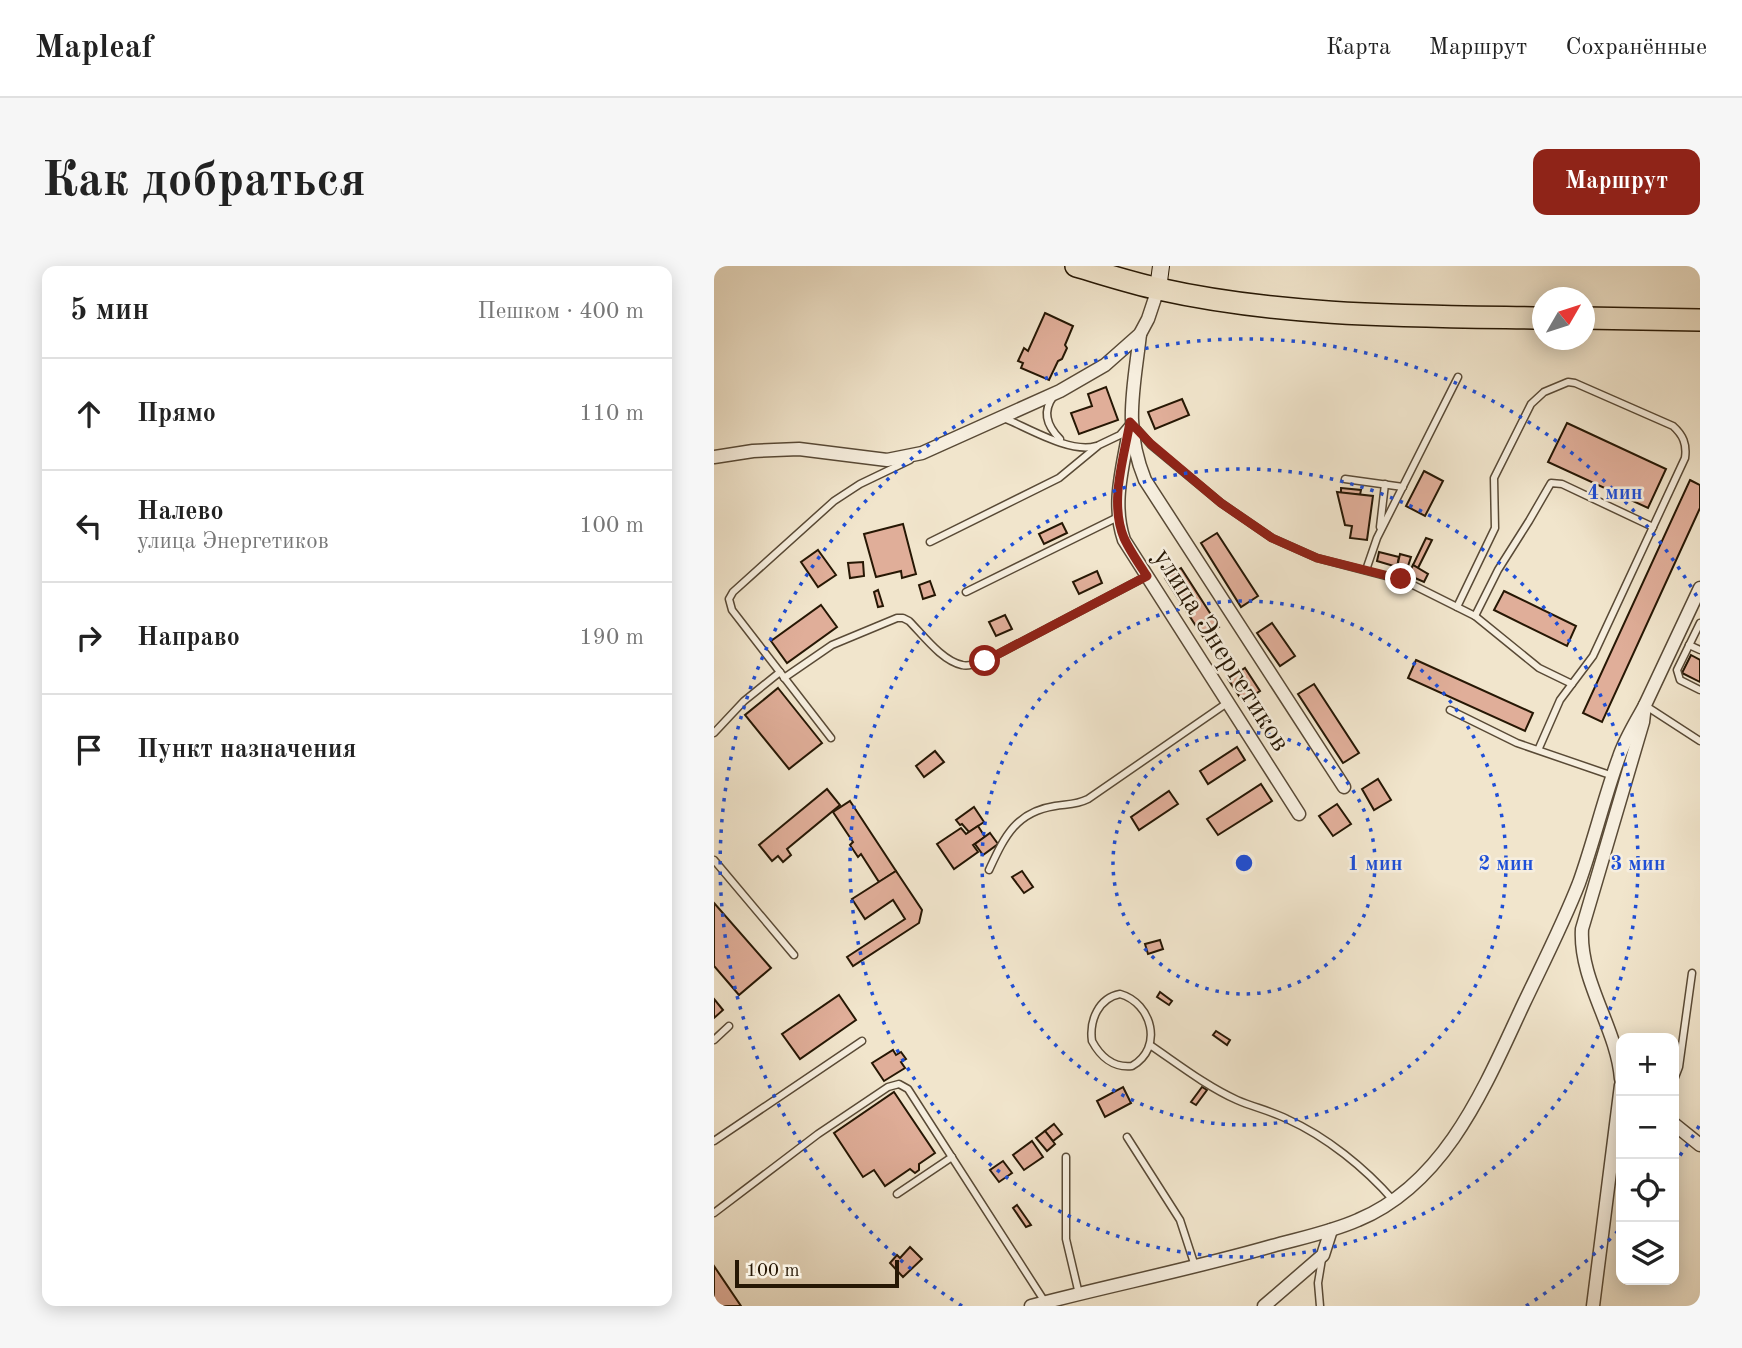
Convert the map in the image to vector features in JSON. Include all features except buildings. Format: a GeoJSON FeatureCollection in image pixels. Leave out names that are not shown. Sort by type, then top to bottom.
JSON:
{"type":"FeatureCollection","features":[{"type":"Feature","properties":{"kind":"highway"},"geometry":{"type":"LineString","coordinates":[[1076,266],[1157,289],[1228,301],[1408,316],[1532,318]]}},
{"type":"Feature","properties":{"kind":"highway"},"geometry":{"type":"LineString","coordinates":[[1595,318],[1700,320]]}},
{"type":"Feature","properties":{"kind":"street"},"geometry":{"type":"LineString","coordinates":[[714,457],[753,451],[799,449],[887,460],[922,453],[1060,391],[1105,365],[1140,334],[1149,319],[1161,266]]}},
{"type":"Feature","properties":{"kind":"street"},"geometry":{"type":"LineString","coordinates":[[1140,334],[1130,422],[1134,447],[1145,480],[1344,787]]}},
{"type":"Feature","properties":{"kind":"street","name":"улица Энергетиков"},"geometry":{"type":"LineString","coordinates":[[1130,422],[1119,484],[1118,517],[1125,540],[1299,814]]}},
{"type":"Feature","properties":{"kind":"street"},"geometry":{"type":"LineString","coordinates":[[1031,1306],[1331,1230],[1359,1220],[1393,1200],[1421,1177],[1467,1117],[1489,1077],[1566,915],[1624,745],[1700,588]]}},
{"type":"Feature","properties":{"kind":"street"},"geometry":{"type":"LineString","coordinates":[[1616,1054],[1583,953],[1582,929],[1643,722],[1645,705]]}},
{"type":"Feature","properties":{"kind":"street"},"geometry":{"type":"LineString","coordinates":[[1593,1306],[1620,1096]]}},
{"type":"Feature","properties":{"kind":"street"},"geometry":{"type":"LineString","coordinates":[[1679,1128],[1700,1145]]}},
{"type":"Feature","properties":{"kind":"street"},"geometry":{"type":"LineString","coordinates":[[1264,1306],[1323,1255],[1331,1230]]}},
{"type":"Feature","properties":{"kind":"lane"},"geometry":{"type":"LineString","coordinates":[[1366,570],[1380,532],[1458,377]]}},
{"type":"Feature","properties":{"kind":"lane"},"geometry":{"type":"LineString","coordinates":[[1457,607],[1495,528],[1494,478],[1531,404],[1544,392],[1569,382],[1583,385],[1673,426],[1683,437],[1685,458],[1592,656],[1560,700],[1539,748]]}},
{"type":"Feature","properties":{"kind":"lane"},"geometry":{"type":"LineString","coordinates":[[1060,391],[1049,403],[1046,418],[1056,435],[1067,445]]}},
{"type":"Feature","properties":{"kind":"lane"},"geometry":{"type":"LineString","coordinates":[[1003,417],[1067,445],[1083,449],[1120,435],[1130,422],[1151,444],[1221,503],[1259,530],[1305,554],[1401,579],[1475,616],[1539,668],[1572,684]]}},
{"type":"Feature","properties":{"kind":"lane"},"geometry":{"type":"LineString","coordinates":[[930,542],[1059,478],[1099,445]]}},
{"type":"Feature","properties":{"kind":"lane"},"geometry":{"type":"LineString","coordinates":[[831,738],[732,610],[729,604],[731,596],[834,501],[860,484],[922,453]]}},
{"type":"Feature","properties":{"kind":"lane"},"geometry":{"type":"LineString","coordinates":[[1345,479],[1403,487]]}},
{"type":"Feature","properties":{"kind":"lane"},"geometry":{"type":"LineString","coordinates":[[1475,616],[1498,570],[1551,483],[1562,484],[1653,527]]}},
{"type":"Feature","properties":{"kind":"lane"},"geometry":{"type":"LineString","coordinates":[[1380,532],[1385,484]]}},
{"type":"Feature","properties":{"kind":"lane"},"geometry":{"type":"LineString","coordinates":[[966,592],[1118,517]]}},
{"type":"Feature","properties":{"kind":"lane"},"geometry":{"type":"LineString","coordinates":[[714,733],[744,701],[782,675],[832,645],[897,618],[909,621],[953,661],[962,665],[973,665],[1147,576]]}},
{"type":"Feature","properties":{"kind":"lane"},"geometry":{"type":"LineString","coordinates":[[1700,623],[1677,670],[1680,680],[1700,690]]}},
{"type":"Feature","properties":{"kind":"lane"},"geometry":{"type":"LineString","coordinates":[[1689,645],[1700,650]]}},
{"type":"Feature","properties":{"kind":"lane"},"geometry":{"type":"LineString","coordinates":[[989,870],[1004,838],[1017,823],[1043,808],[1078,804],[1088,799],[1227,703]]}},
{"type":"Feature","properties":{"kind":"lane"},"geometry":{"type":"LineString","coordinates":[[1645,705],[1700,741]]}},
{"type":"Feature","properties":{"kind":"lane"},"geometry":{"type":"LineString","coordinates":[[1450,710],[1517,743],[1539,748],[1613,776]]}},
{"type":"Feature","properties":{"kind":"lane"},"geometry":{"type":"LineString","coordinates":[[714,860],[794,955]]}},
{"type":"Feature","properties":{"kind":"lane"},"geometry":{"type":"LineString","coordinates":[[1679,1067],[1692,973]]}},
{"type":"Feature","properties":{"kind":"lane"},"geometry":{"type":"LineString","coordinates":[[1120,993],[1137,1002],[1148,1019],[1150,1045],[1143,1057],[1132,1066],[1118,1066],[1103,1056],[1091,1041],[1090,1033],[1095,1015],[1105,999],[1120,993]]}},
{"type":"Feature","properties":{"kind":"lane"},"geometry":{"type":"LineString","coordinates":[[714,1040],[729,1026]]}},
{"type":"Feature","properties":{"kind":"lane"},"geometry":{"type":"LineString","coordinates":[[714,1141],[862,1041]]}},
{"type":"Feature","properties":{"kind":"lane"},"geometry":{"type":"LineString","coordinates":[[1150,1045],[1225,1094],[1286,1118],[1308,1130],[1356,1164],[1393,1200]]}},
{"type":"Feature","properties":{"kind":"lane"},"geometry":{"type":"LineString","coordinates":[[714,1213],[818,1134],[894,1084],[899,1084],[908,1089],[1045,1302]]}},
{"type":"Feature","properties":{"kind":"lane"},"geometry":{"type":"LineString","coordinates":[[1127,1137],[1177,1214],[1195,1266]]}},
{"type":"Feature","properties":{"kind":"lane"},"geometry":{"type":"LineString","coordinates":[[897,1194],[952,1157]]}},
{"type":"Feature","properties":{"kind":"lane"},"geometry":{"type":"LineString","coordinates":[[1066,1157],[1066,1239],[1079,1294]]}},
{"type":"Feature","properties":{"kind":"lane"},"geometry":{"type":"LineString","coordinates":[[1320,1306],[1318,1283],[1323,1255]]}},
{"type":"Feature","properties":{"kind":"route"},"geometry":{"type":"LineString","coordinates":[[985,661],[1147,576],[1125,540],[1118,517],[1119,484],[1130,422],[1144,438],[1221,503],[1272,538],[1317,558],[1401,579]]}}]}
